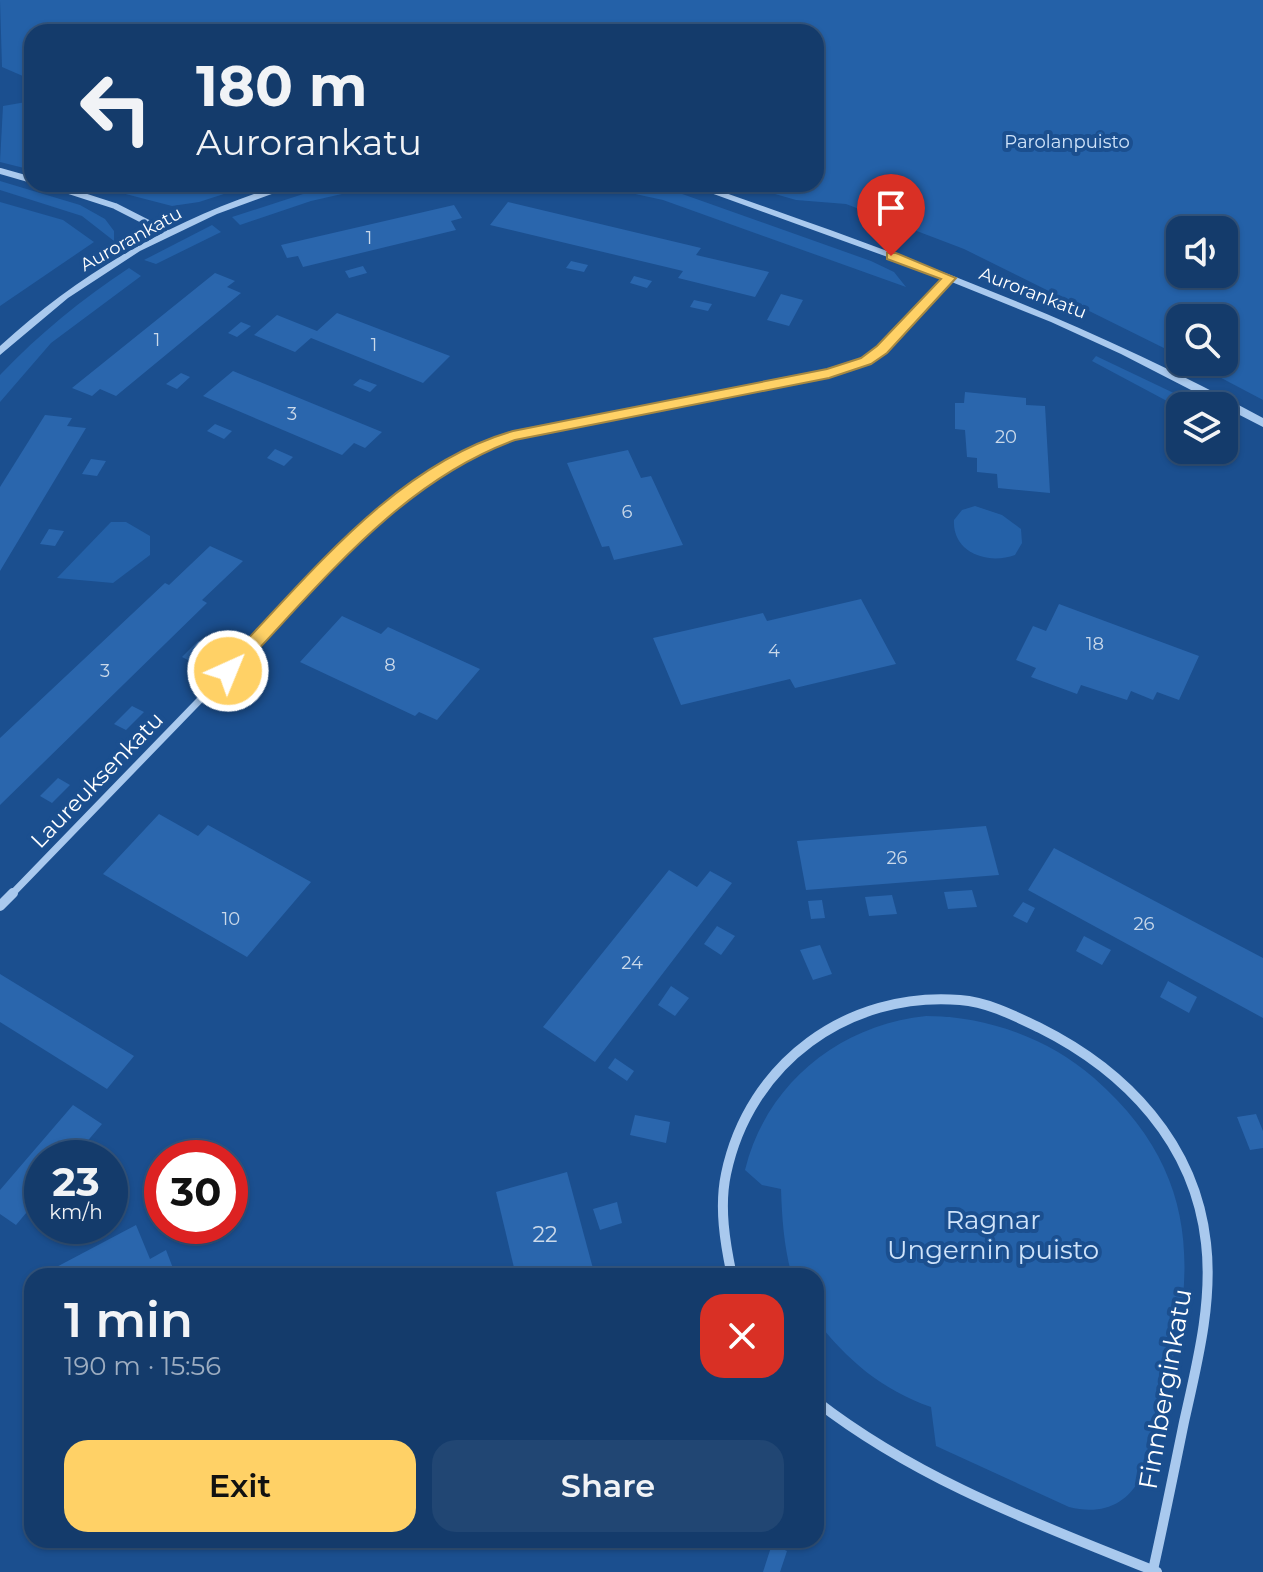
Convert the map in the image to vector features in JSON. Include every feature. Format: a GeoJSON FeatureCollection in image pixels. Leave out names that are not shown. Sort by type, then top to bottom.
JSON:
{"type":"FeatureCollection","features":[{"type":"Feature","properties":{"kind":"street"},"geometry":{"type":"LineString","coordinates":[[0,171],[24,178]]}},
{"type":"Feature","properties":{"kind":"street"},"geometry":{"type":"LineString","coordinates":[[72,192],[115,206],[168,233]]}},
{"type":"Feature","properties":{"kind":"street","name":"Aurorankatu"},"geometry":{"type":"LineString","coordinates":[[0,352],[86,282],[168,233],[233,204],[270,192]]}},
{"type":"Feature","properties":{"kind":"street","name":"Aurorankatu"},"geometry":{"type":"LineString","coordinates":[[713,192],[949,278],[1126,349],[1263,423]]}},
{"type":"Feature","properties":{"kind":"street","name":"Laureuksenkatu"},"geometry":{"type":"LineString","coordinates":[[0,906],[368,526],[425,478],[481,447],[513,436],[848,368],[882,349],[949,278]]}},
{"type":"Feature","properties":{"kind":"street","name":"Finnberginkatu"},"geometry":{"type":"LineString","coordinates":[[730,1268],[723,1206],[732,1145],[764,1084],[806,1040],[827,1026],[885,1003],[964,1000],[1021,1019],[1095,1057],[1141,1098],[1172,1141],[1189,1172],[1206,1239],[1207,1268],[1198,1353],[1156,1571],[1048,1529],[928,1472],[881,1448],[824,1407]]}},
{"type":"Feature","properties":{"kind":"green space","name":"Parolanpuisto"},"geometry":{"type":"Polygon","coordinates":[[[0,0],[1263,0],[1263,400],[1218,376],[1238,376],[1238,304],[1166,304],[1166,349],[964,249],[846,204],[796,200],[768,192],[824,192],[824,24],[24,24],[24,77],[2,67],[0,0]]]}},
{"type":"Feature","properties":{"kind":"green space"},"geometry":{"type":"Polygon","coordinates":[[[24,102],[24,168],[0,162],[3,106],[24,102]]]}},
{"type":"Feature","properties":{"kind":"green space"},"geometry":{"type":"Polygon","coordinates":[[[0,181],[24,188],[24,192],[37,192],[80,205],[105,219],[114,231],[114,241],[82,216],[0,190],[0,181]]]}},
{"type":"Feature","properties":{"kind":"green space"},"geometry":{"type":"Polygon","coordinates":[[[118,192],[230,192],[199,202],[172,206],[118,192]]]}},
{"type":"Feature","properties":{"kind":"green space"},"geometry":{"type":"Polygon","coordinates":[[[309,192],[351,192],[311,201],[240,225],[232,217],[309,192]]]}},
{"type":"Feature","properties":{"kind":"green space"},"geometry":{"type":"Polygon","coordinates":[[[626,192],[677,192],[871,261],[894,272],[906,287],[663,200],[626,192]]]}},
{"type":"Feature","properties":{"kind":"green space"},"geometry":{"type":"Polygon","coordinates":[[[0,202],[63,220],[94,242],[0,306],[0,202]]]}},
{"type":"Feature","properties":{"kind":"green space"},"geometry":{"type":"Polygon","coordinates":[[[212,225],[221,232],[156,264],[144,260],[212,225]]]}},
{"type":"Feature","properties":{"kind":"green space"},"geometry":{"type":"Polygon","coordinates":[[[129,268],[141,276],[51,343],[0,402],[0,375],[62,318],[129,268]]]}},
{"type":"Feature","properties":{"kind":"green space"},"geometry":{"type":"Polygon","coordinates":[[[1096,356],[1172,392],[1166,392],[1166,401],[1092,361],[1096,356]]]}},
{"type":"Feature","properties":{"kind":"green space"},"geometry":{"type":"Polygon","coordinates":[[[975,506],[1002,515],[1021,529],[1022,543],[1015,555],[983,557],[965,548],[959,541],[954,520],[962,510],[975,506]]]}},
{"type":"Feature","properties":{"kind":"green space"},"geometry":{"type":"Polygon","coordinates":[[[111,522],[126,522],[150,536],[150,555],[113,583],[57,578],[111,522]]]}},
{"type":"Feature","properties":{"kind":"green space","name":"Ragnar Ungernin puisto"},"geometry":{"type":"Polygon","coordinates":[[[926,1016],[971,1020],[1015,1032],[1057,1051],[1094,1078],[1129,1113],[1154,1149],[1171,1186],[1181,1224],[1184,1264],[1175,1349],[1141,1477],[1128,1495],[1111,1506],[1091,1510],[1069,1507],[936,1446],[931,1407],[881,1383],[853,1361],[824,1329],[824,1268],[790,1268],[781,1189],[762,1185],[745,1170],[755,1139],[770,1111],[811,1064],[836,1046],[894,1022],[926,1016]]]}},
{"type":"Feature","properties":{"kind":"building"},"geometry":{"type":"Polygon","coordinates":[[[508,202],[701,248],[696,255],[769,272],[755,297],[678,278],[683,271],[490,225],[508,202]]]}},
{"type":"Feature","properties":{"kind":"building"},"geometry":{"type":"Polygon","coordinates":[[[454,205],[462,218],[451,221],[456,230],[303,267],[298,256],[287,258],[281,245],[454,205]]]}},
{"type":"Feature","properties":{"kind":"building"},"geometry":{"type":"Polygon","coordinates":[[[571,261],[588,265],[584,272],[566,268],[571,261]]]}},
{"type":"Feature","properties":{"kind":"building"},"geometry":{"type":"Polygon","coordinates":[[[363,266],[367,273],[349,278],[345,271],[363,266]]]}},
{"type":"Feature","properties":{"kind":"building"},"geometry":{"type":"Polygon","coordinates":[[[215,273],[235,281],[227,287],[241,293],[116,396],[100,389],[92,396],[72,388],[215,273]]]}},
{"type":"Feature","properties":{"kind":"building"},"geometry":{"type":"Polygon","coordinates":[[[634,276],[652,281],[647,288],[630,283],[634,276]]]}},
{"type":"Feature","properties":{"kind":"building"},"geometry":{"type":"Polygon","coordinates":[[[781,294],[803,300],[789,326],[767,320],[781,294]]]}},
{"type":"Feature","properties":{"kind":"building"},"geometry":{"type":"Polygon","coordinates":[[[694,300],[712,304],[708,311],[690,307],[694,300]]]}},
{"type":"Feature","properties":{"kind":"building"},"geometry":{"type":"Polygon","coordinates":[[[337,313],[450,356],[423,383],[311,338],[295,352],[254,335],[277,315],[317,331],[337,313]]]}},
{"type":"Feature","properties":{"kind":"building"},"geometry":{"type":"Polygon","coordinates":[[[241,322],[251,326],[237,337],[228,333],[241,322]]]}},
{"type":"Feature","properties":{"kind":"building"},"geometry":{"type":"Polygon","coordinates":[[[233,371],[382,432],[365,448],[354,443],[342,455],[203,396],[233,371]]]}},
{"type":"Feature","properties":{"kind":"building"},"geometry":{"type":"Polygon","coordinates":[[[181,373],[190,377],[177,389],[166,384],[181,373]]]}},
{"type":"Feature","properties":{"kind":"building"},"geometry":{"type":"Polygon","coordinates":[[[360,379],[377,385],[370,392],[353,385],[360,379]]]}},
{"type":"Feature","properties":{"kind":"building"},"geometry":{"type":"Polygon","coordinates":[[[965,392],[1026,398],[1026,405],[1045,406],[1050,493],[998,488],[997,474],[977,472],[977,458],[967,457],[965,430],[955,429],[955,403],[964,403],[965,392]]]}},
{"type":"Feature","properties":{"kind":"building"},"geometry":{"type":"Polygon","coordinates":[[[45,415],[72,418],[67,426],[86,428],[0,571],[0,487],[45,415]]]}},
{"type":"Feature","properties":{"kind":"building"},"geometry":{"type":"Polygon","coordinates":[[[215,424],[232,431],[224,439],[207,431],[215,424]]]}},
{"type":"Feature","properties":{"kind":"building"},"geometry":{"type":"Polygon","coordinates":[[[275,449],[293,457],[284,466],[267,458],[275,449]]]}},
{"type":"Feature","properties":{"kind":"building"},"geometry":{"type":"Polygon","coordinates":[[[628,450],[641,478],[651,476],[683,545],[614,560],[609,546],[602,547],[567,463],[628,450]]]}},
{"type":"Feature","properties":{"kind":"building"},"geometry":{"type":"Polygon","coordinates":[[[91,459],[106,461],[97,476],[82,474],[91,459]]]}},
{"type":"Feature","properties":{"kind":"building"},"geometry":{"type":"Polygon","coordinates":[[[49,529],[64,531],[55,546],[40,544],[49,529]]]}},
{"type":"Feature","properties":{"kind":"building"},"geometry":{"type":"Polygon","coordinates":[[[210,546],[243,561],[202,600],[207,603],[0,805],[0,738],[165,583],[169,585],[210,546]]]}},
{"type":"Feature","properties":{"kind":"building"},"geometry":{"type":"Polygon","coordinates":[[[861,599],[896,664],[795,688],[790,679],[681,705],[653,638],[763,613],[767,621],[861,599]]]}},
{"type":"Feature","properties":{"kind":"building"},"geometry":{"type":"Polygon","coordinates":[[[1059,604],[1199,656],[1179,700],[1157,692],[1153,700],[1131,691],[1127,700],[1081,685],[1077,694],[1031,677],[1036,668],[1016,660],[1033,626],[1046,631],[1059,604]]]}},
{"type":"Feature","properties":{"kind":"building"},"geometry":{"type":"Polygon","coordinates":[[[342,616],[381,634],[388,627],[480,669],[437,720],[419,712],[415,716],[300,662],[342,616]]]}},
{"type":"Feature","properties":{"kind":"building"},"geometry":{"type":"Polygon","coordinates":[[[198,641],[209,646],[192,662],[182,657],[198,641]]]}},
{"type":"Feature","properties":{"kind":"building"},"geometry":{"type":"Polygon","coordinates":[[[132,706],[144,712],[126,730],[114,724],[132,706]]]}},
{"type":"Feature","properties":{"kind":"building"},"geometry":{"type":"Polygon","coordinates":[[[58,778],[70,785],[52,803],[40,796],[58,778]]]}},
{"type":"Feature","properties":{"kind":"building"},"geometry":{"type":"Polygon","coordinates":[[[159,814],[198,836],[208,825],[311,882],[247,957],[103,874],[159,814]]]}},
{"type":"Feature","properties":{"kind":"building"},"geometry":{"type":"Polygon","coordinates":[[[986,826],[999,875],[806,890],[797,841],[986,826]]]}},
{"type":"Feature","properties":{"kind":"building"},"geometry":{"type":"Polygon","coordinates":[[[1054,848],[1263,958],[1263,1018],[1028,890],[1054,848]]]}},
{"type":"Feature","properties":{"kind":"building"},"geometry":{"type":"Polygon","coordinates":[[[669,870],[697,887],[710,871],[732,883],[595,1062],[543,1027],[669,870]]]}},
{"type":"Feature","properties":{"kind":"building"},"geometry":{"type":"Polygon","coordinates":[[[972,890],[977,907],[948,909],[944,892],[972,890]]]}},
{"type":"Feature","properties":{"kind":"building"},"geometry":{"type":"Polygon","coordinates":[[[892,895],[897,914],[869,916],[865,897],[892,895]]]}},
{"type":"Feature","properties":{"kind":"building"},"geometry":{"type":"Polygon","coordinates":[[[822,900],[825,918],[811,919],[808,901],[822,900]]]}},
{"type":"Feature","properties":{"kind":"building"},"geometry":{"type":"Polygon","coordinates":[[[1023,902],[1035,908],[1027,923],[1013,916],[1023,902]]]}},
{"type":"Feature","properties":{"kind":"building"},"geometry":{"type":"Polygon","coordinates":[[[717,926],[735,936],[721,955],[704,944],[717,926]]]}},
{"type":"Feature","properties":{"kind":"building"},"geometry":{"type":"Polygon","coordinates":[[[1084,936],[1111,950],[1102,965],[1076,951],[1084,936]]]}},
{"type":"Feature","properties":{"kind":"building"},"geometry":{"type":"Polygon","coordinates":[[[820,945],[832,974],[813,980],[800,950],[820,945]]]}},
{"type":"Feature","properties":{"kind":"building"},"geometry":{"type":"Polygon","coordinates":[[[0,974],[134,1056],[107,1089],[0,1022],[0,974]]]}},
{"type":"Feature","properties":{"kind":"building"},"geometry":{"type":"Polygon","coordinates":[[[1168,981],[1197,997],[1189,1013],[1160,997],[1168,981]]]}},
{"type":"Feature","properties":{"kind":"building"},"geometry":{"type":"Polygon","coordinates":[[[671,986],[689,998],[675,1016],[658,1005],[671,986]]]}},
{"type":"Feature","properties":{"kind":"building"},"geometry":{"type":"Polygon","coordinates":[[[615,1058],[634,1071],[627,1081],[608,1068],[615,1058]]]}},
{"type":"Feature","properties":{"kind":"building"},"geometry":{"type":"Polygon","coordinates":[[[73,1105],[102,1124],[88,1140],[43,1140],[73,1105]]]}},
{"type":"Feature","properties":{"kind":"building"},"geometry":{"type":"Polygon","coordinates":[[[1256,1114],[1263,1131],[1263,1148],[1250,1150],[1237,1117],[1256,1114]]]}},
{"type":"Feature","properties":{"kind":"building"},"geometry":{"type":"Polygon","coordinates":[[[635,1115],[670,1122],[666,1143],[630,1135],[635,1115]]]}},
{"type":"Feature","properties":{"kind":"building"},"geometry":{"type":"Polygon","coordinates":[[[24,1162],[24,1215],[16,1225],[0,1214],[0,1190],[24,1162]]]}},
{"type":"Feature","properties":{"kind":"building"},"geometry":{"type":"Polygon","coordinates":[[[567,1172],[593,1268],[514,1268],[496,1192],[567,1172]]]}},
{"type":"Feature","properties":{"kind":"building"},"geometry":{"type":"Polygon","coordinates":[[[617,1202],[622,1223],[600,1230],[593,1209],[617,1202]]]}},
{"type":"Feature","properties":{"kind":"building"},"geometry":{"type":"Polygon","coordinates":[[[136,1225],[150,1259],[166,1250],[173,1268],[55,1268],[100,1244],[128,1244],[128,1229],[136,1225]]]}},
{"type":"Feature","properties":{"kind":"building"},"geometry":{"type":"Polygon","coordinates":[[[771,1548],[787,1551],[780,1572],[763,1572],[771,1548]]]}},
{"type":"Feature","properties":{"kind":"route"},"geometry":{"type":"LineString","coordinates":[[228,671],[377,517],[425,478],[481,447],[513,436],[829,374],[866,361],[882,349],[949,278],[891,256]]}}]}
